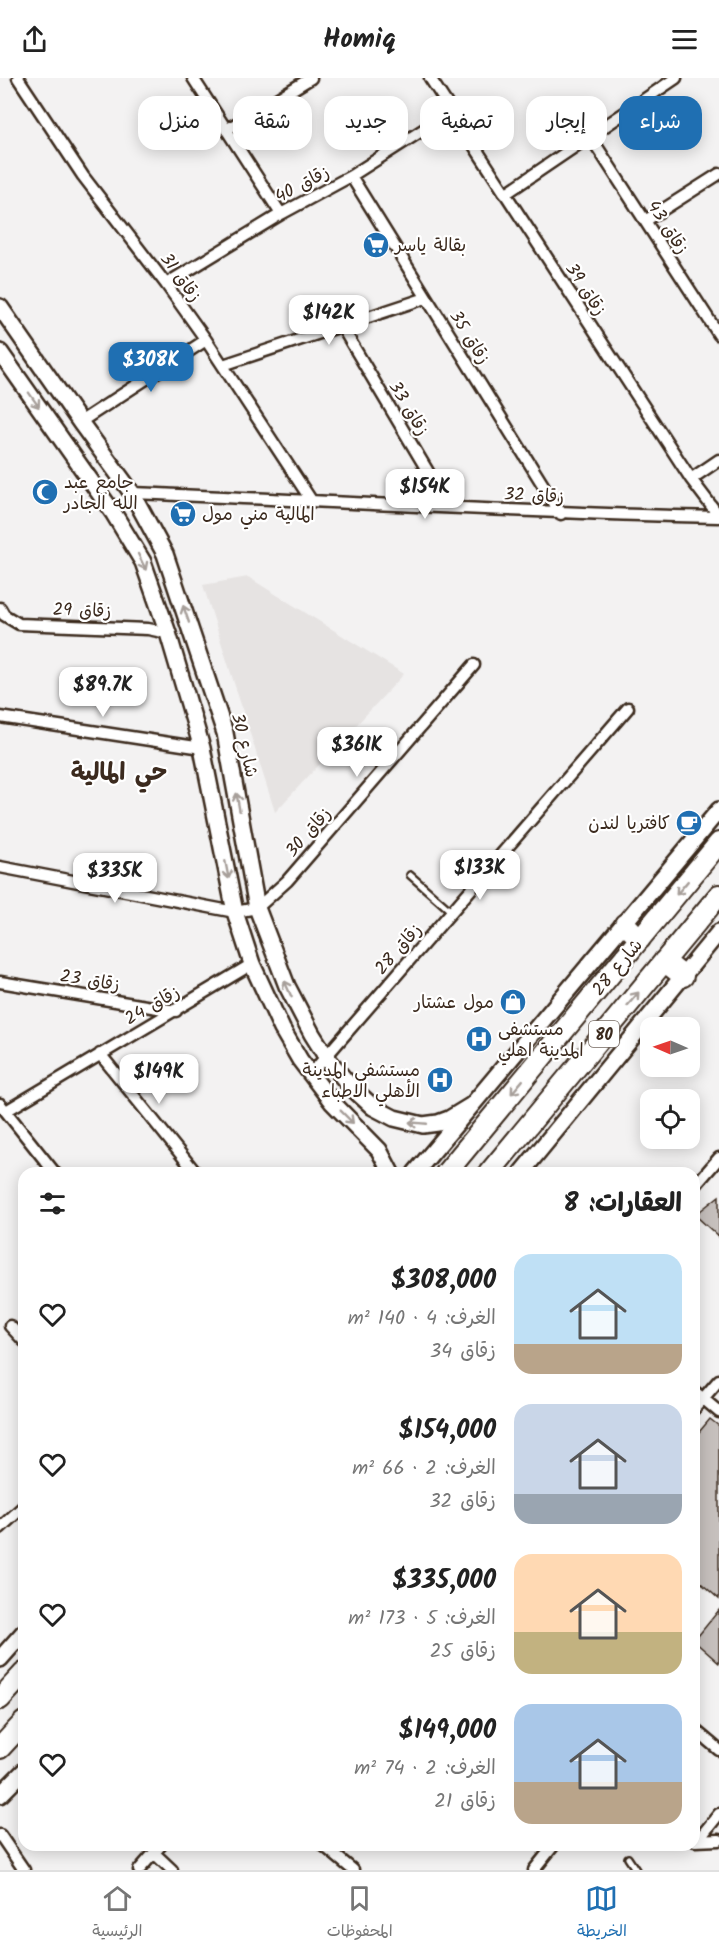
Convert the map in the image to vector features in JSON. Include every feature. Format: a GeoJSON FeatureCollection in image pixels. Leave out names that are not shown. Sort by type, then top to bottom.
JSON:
{"type":"FeatureCollection","features":[{"type":"Feature","properties":{"kind":"highway","name":"شارع 28"},"geometry":{"type":"LineString","coordinates":[[451,1167],[719,843]]}},
{"type":"Feature","properties":{"kind":"highway","name":"شارع 28"},"geometry":{"type":"LineString","coordinates":[[494,1167],[719,895]]}},
{"type":"Feature","properties":{"kind":"highway"},"geometry":{"type":"LineString","coordinates":[[625,924],[640,939]]}},
{"type":"Feature","properties":{"kind":"highway"},"geometry":{"type":"LineString","coordinates":[[664,961],[683,976]]}},
{"type":"Feature","properties":{"kind":"highway"},"geometry":{"type":"LineString","coordinates":[[0,1699],[18,1680]]}},
{"type":"Feature","properties":{"kind":"highway"},"geometry":{"type":"LineString","coordinates":[[0,1748],[18,1728]]}},
{"type":"Feature","properties":{"kind":"main road","name":"شارع 30"},"geometry":{"type":"LineString","coordinates":[[0,307],[132,493],[165,554],[225,733],[257,908],[275,959],[293,1000],[327,1058],[361,1097],[373,1107],[394,1118],[423,1125],[438,1123],[472,1105]]}},
{"type":"Feature","properties":{"kind":"main road"},"geometry":{"type":"LineString","coordinates":[[0,352],[114,514],[143,562],[168,633],[202,748],[235,912],[252,964],[282,1029],[310,1075],[379,1150],[388,1167]]}},
{"type":"Feature","properties":{"kind":"main road"},"geometry":{"type":"LineString","coordinates":[[420,1167],[719,810]]}},
{"type":"Feature","properties":{"kind":"main road"},"geometry":{"type":"LineString","coordinates":[[525,1167],[719,932]]}},
{"type":"Feature","properties":{"kind":"main road"},"geometry":{"type":"LineString","coordinates":[[0,1659],[18,1639]]}},
{"type":"Feature","properties":{"kind":"main road"},"geometry":{"type":"LineString","coordinates":[[0,1795],[18,1778]]}},
{"type":"Feature","properties":{"kind":"street","name":"زقاق 31"},"geometry":{"type":"LineString","coordinates":[[18,78],[83,176],[206,340],[311,500]]}},
{"type":"Feature","properties":{"kind":"street"},"geometry":{"type":"LineString","coordinates":[[193,78],[281,214]]}},
{"type":"Feature","properties":{"kind":"street"},"geometry":{"type":"LineString","coordinates":[[226,129],[310,78]]}},
{"type":"Feature","properties":{"kind":"street","name":"زقاق 39"},"geometry":{"type":"LineString","coordinates":[[430,78],[441,96]]}},
{"type":"Feature","properties":{"kind":"street"},"geometry":{"type":"LineString","coordinates":[[652,78],[659,88]]}},
{"type":"Feature","properties":{"kind":"street"},"geometry":{"type":"LineString","coordinates":[[607,123],[676,78]]}},
{"type":"Feature","properties":{"kind":"street","name":"زقاق 40"},"geometry":{"type":"LineString","coordinates":[[166,284],[281,214],[351,176],[420,132]]}},
{"type":"Feature","properties":{"kind":"street","name":"زقاق 39"},"geometry":{"type":"LineString","coordinates":[[476,150],[691,479],[719,516]]}},
{"type":"Feature","properties":{"kind":"street"},"geometry":{"type":"LineString","coordinates":[[505,194],[568,150]]}},
{"type":"Feature","properties":{"kind":"street","name":"زقاق 43"},"geometry":{"type":"LineString","coordinates":[[600,150],[719,335]]}},
{"type":"Feature","properties":{"kind":"street"},"geometry":{"type":"LineString","coordinates":[[645,221],[719,174]]}},
{"type":"Feature","properties":{"kind":"street","name":"زقاق 35"},"geometry":{"type":"LineString","coordinates":[[351,176],[561,514]]}},
{"type":"Feature","properties":{"kind":"street"},"geometry":{"type":"LineString","coordinates":[[222,365],[426,298]]}},
{"type":"Feature","properties":{"kind":"street","name":"زقاق 33"},"geometry":{"type":"LineString","coordinates":[[342,327],[449,507]]}},
{"type":"Feature","properties":{"kind":"street"},"geometry":{"type":"LineString","coordinates":[[80,422],[206,340]]}},
{"type":"Feature","properties":{"kind":"street"},"geometry":{"type":"LineString","coordinates":[[691,479],[719,460]]}},
{"type":"Feature","properties":{"kind":"street","name":"زقاق 32"},"geometry":{"type":"LineString","coordinates":[[132,493],[561,514],[719,516]]}},
{"type":"Feature","properties":{"kind":"street","name":"زقاق 29"},"geometry":{"type":"LineString","coordinates":[[0,608],[4,615],[19,624],[148,629],[168,633]]}},
{"type":"Feature","properties":{"kind":"street","name":"زقاق 30"},"geometry":{"type":"LineString","coordinates":[[257,908],[287,881],[474,665]]}},
{"type":"Feature","properties":{"kind":"street","name":"زقاق 28"},"geometry":{"type":"LineString","coordinates":[[310,1075],[628,708]]}},
{"type":"Feature","properties":{"kind":"street"},"geometry":{"type":"LineString","coordinates":[[0,717],[202,748]]}},
{"type":"Feature","properties":{"kind":"street"},"geometry":{"type":"LineString","coordinates":[[0,867],[235,912],[257,908]]}},
{"type":"Feature","properties":{"kind":"street","name":"زقاق 24"},"geometry":{"type":"LineString","coordinates":[[3,1107],[176,1011],[252,964]]}},
{"type":"Feature","properties":{"kind":"street","name":"زقاق 23"},"geometry":{"type":"LineString","coordinates":[[0,982],[176,1011]]}},
{"type":"Feature","properties":{"kind":"street"},"geometry":{"type":"LineString","coordinates":[[100,1054],[191,1167]]}},
{"type":"Feature","properties":{"kind":"street"},"geometry":{"type":"LineString","coordinates":[[3,1107],[50,1167]]}},
{"type":"Feature","properties":{"kind":"street"},"geometry":{"type":"LineString","coordinates":[[700,1180],[719,1158]]}},
{"type":"Feature","properties":{"kind":"street"},"geometry":{"type":"LineString","coordinates":[[10,1326],[18,1335]]}},
{"type":"Feature","properties":{"kind":"street"},"geometry":{"type":"LineString","coordinates":[[700,1403],[719,1380]]}},
{"type":"Feature","properties":{"kind":"street"},"geometry":{"type":"LineString","coordinates":[[700,1396],[719,1412]]}},
{"type":"Feature","properties":{"kind":"street"},"geometry":{"type":"LineString","coordinates":[[0,1528],[18,1512]]}},
{"type":"Feature","properties":{"kind":"street"},"geometry":{"type":"LineString","coordinates":[[700,1734],[719,1750]]}},
{"type":"Feature","properties":{"kind":"street"},"geometry":{"type":"LineString","coordinates":[[700,1835],[719,1814]]}},
{"type":"Feature","properties":{"kind":"street"},"geometry":{"type":"LineString","coordinates":[[0,1835],[24,1870]]}},
{"type":"Feature","properties":{"kind":"street"},"geometry":{"type":"LineString","coordinates":[[700,1840],[719,1840]]}},
{"type":"Feature","properties":{"kind":"street"},"geometry":{"type":"LineString","coordinates":[[139,1870],[156,1851]]}},
{"type":"Feature","properties":{"kind":"street"},"geometry":{"type":"LineString","coordinates":[[159,1851],[172,1870]]}},
{"type":"Feature","properties":{"kind":"street"},"geometry":{"type":"LineString","coordinates":[[330,1851],[353,1870]]}},
{"type":"Feature","properties":{"kind":"street"},"geometry":{"type":"LineString","coordinates":[[534,1870],[549,1851]]}},
{"type":"Feature","properties":{"kind":"lane"},"geometry":{"type":"LineString","coordinates":[[410,875],[452,912]]}},
{"type":"Feature","properties":{"kind":"lane"},"geometry":{"type":"LineString","coordinates":[[628,1858],[636,1870]]}},
{"type":"Feature","properties":{"kind":"shaded area"},"geometry":{"type":"Polygon","coordinates":[[[248,577],[404,674],[275,812],[203,585],[248,577]]]}},
{"type":"Feature","properties":{"kind":"building"},"geometry":{"type":"Polygon","coordinates":[[[719,1196],[719,1237],[700,1220],[700,1211],[719,1196]]]}},
{"type":"Feature","properties":{"kind":"building"},"geometry":{"type":"Polygon","coordinates":[[[710,1419],[719,1426],[719,1599],[700,1582],[700,1431],[710,1419]]]}},
{"type":"Feature","properties":{"kind":"building"},"geometry":{"type":"Polygon","coordinates":[[[719,1610],[719,1663],[700,1646],[700,1634],[719,1610]]]}},
{"type":"Feature","properties":{"kind":"place","name":"بقالة ياسر"},"geometry":{"type":"Point","coordinates":[376,245]}},
{"type":"Feature","properties":{"kind":"place","name":"جامع عبد الله الجادر"},"geometry":{"type":"Point","coordinates":[45,492]}},
{"type":"Feature","properties":{"kind":"place","name":"المالية مني مول"},"geometry":{"type":"Point","coordinates":[183,514]}},
{"type":"Feature","properties":{"kind":"place","name":"كافتريا لندن"},"geometry":{"type":"Point","coordinates":[689,823]}},
{"type":"Feature","properties":{"kind":"place","name":"مول عشتار"},"geometry":{"type":"Point","coordinates":[513,1002]}},
{"type":"Feature","properties":{"kind":"place","name":"مستشفى المدينة اهلي"},"geometry":{"type":"Point","coordinates":[479,1039]}},
{"type":"Feature","properties":{"kind":"place","name":"مستشفى المدينة الأهلي الاطباء"},"geometry":{"type":"Point","coordinates":[440,1080]}},
{"type":"Feature","properties":{"kind":"district","name":"حي المالية"},"geometry":{"type":"Point","coordinates":[119,772]}}]}
